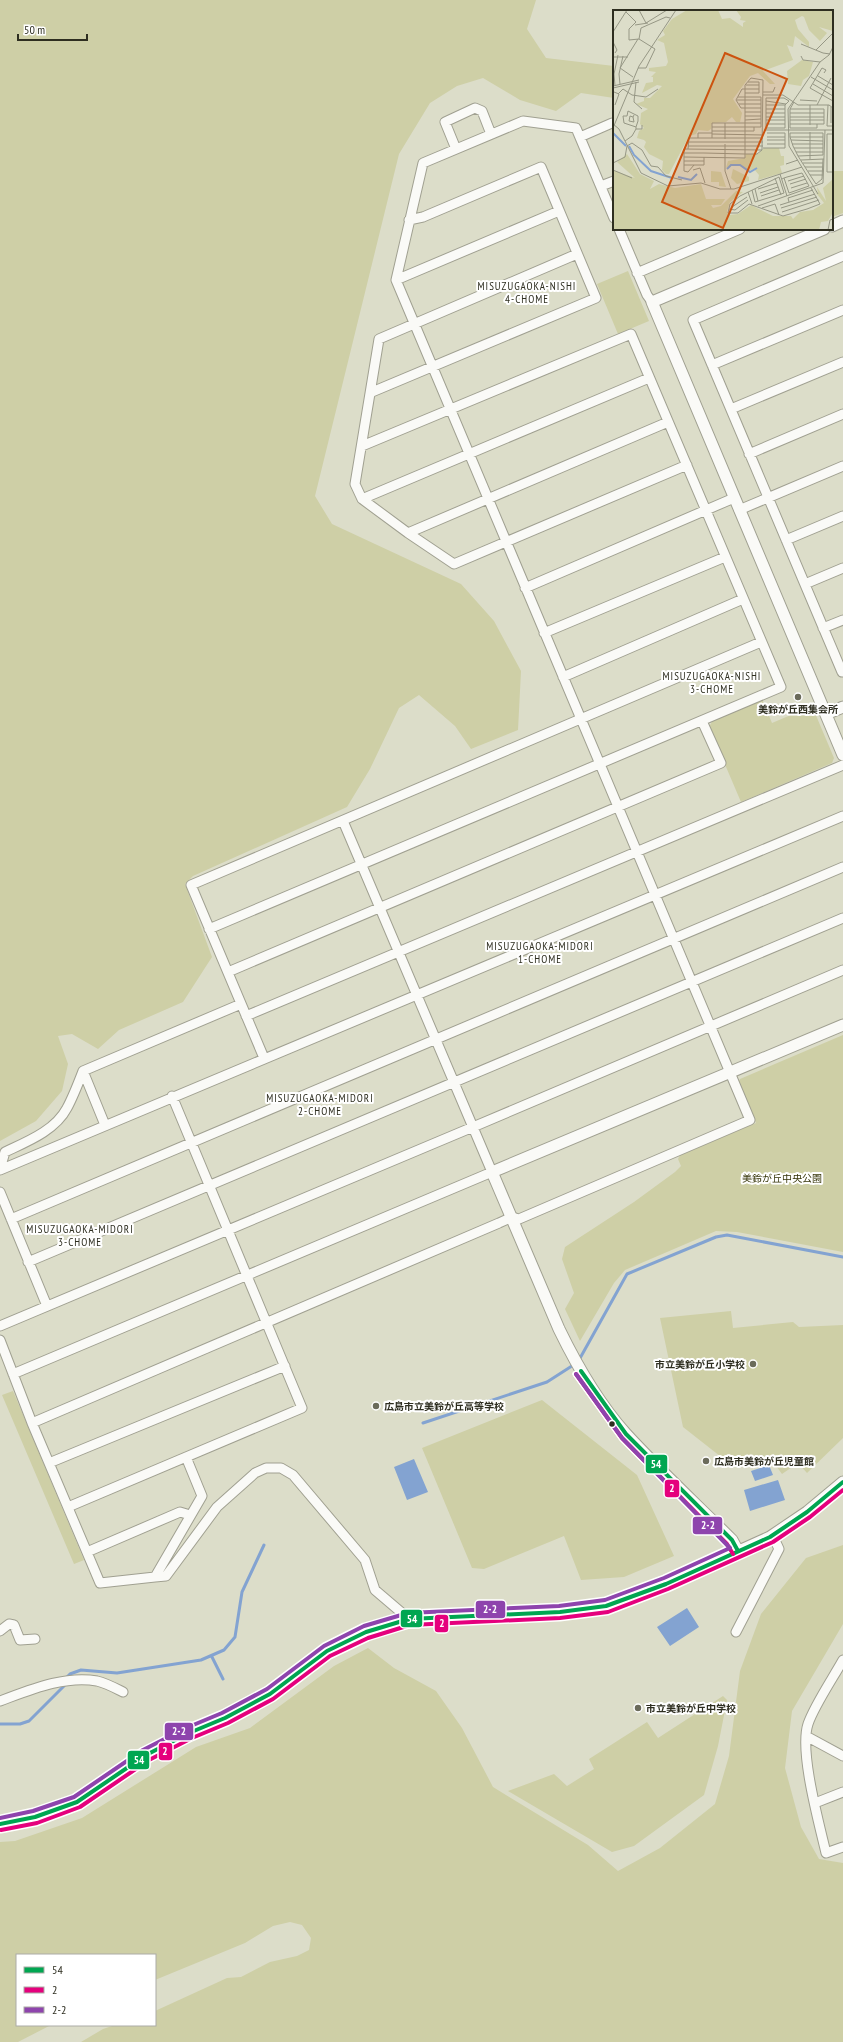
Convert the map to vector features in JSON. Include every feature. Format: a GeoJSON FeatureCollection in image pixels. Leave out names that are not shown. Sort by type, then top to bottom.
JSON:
{"type":"FeatureCollection","features":[{"type":"Feature","properties":{"kind":"street"},"geometry":{"type":"LineString","coordinates":[[456,149],[445,122],[475,108],[482,111],[491,134]]}},
{"type":"Feature","properties":{"kind":"street"},"geometry":{"type":"LineString","coordinates":[[32,1422],[512,1217],[519,1219],[750,1120],[468,454],[396,280],[423,163],[523,121],[576,128],[613,216]]}},
{"type":"Feature","properties":{"kind":"street"},"geometry":{"type":"LineString","coordinates":[[580,137],[612,123]]}},
{"type":"Feature","properties":{"kind":"street"},"geometry":{"type":"LineString","coordinates":[[372,392],[596,298],[541,167],[423,217],[409,220]]}},
{"type":"Feature","properties":{"kind":"street"},"geometry":{"type":"LineString","coordinates":[[601,186],[613,181]]}},
{"type":"Feature","properties":{"kind":"street"},"geometry":{"type":"LineString","coordinates":[[396,280],[559,211]]}},
{"type":"Feature","properties":{"kind":"street"},"geometry":{"type":"LineString","coordinates":[[833,226],[843,221]]}},
{"type":"Feature","properties":{"kind":"street"},"geometry":{"type":"LineString","coordinates":[[619,230],[637,273],[652,302],[843,755]]}},
{"type":"Feature","properties":{"kind":"street"},"geometry":{"type":"LineString","coordinates":[[637,273],[738,230]]}},
{"type":"Feature","properties":{"kind":"street"},"geometry":{"type":"LineString","coordinates":[[652,302],[822,230]]}},
{"type":"Feature","properties":{"kind":"street"},"geometry":{"type":"LineString","coordinates":[[577,254],[379,339],[372,392],[355,484],[362,499],[408,533],[454,564],[687,465]]}},
{"type":"Feature","properties":{"kind":"street"},"geometry":{"type":"LineString","coordinates":[[843,256],[693,320],[843,672]]}},
{"type":"Feature","properties":{"kind":"street"},"geometry":{"type":"LineString","coordinates":[[712,365],[843,310]]}},
{"type":"Feature","properties":{"kind":"street"},"geometry":{"type":"LineString","coordinates":[[209,928],[781,687],[631,334],[362,446]]}},
{"type":"Feature","properties":{"kind":"street"},"geometry":{"type":"LineString","coordinates":[[731,409],[843,362]]}},
{"type":"Feature","properties":{"kind":"street"},"geometry":{"type":"LineString","coordinates":[[362,499],[649,378]]}},
{"type":"Feature","properties":{"kind":"street"},"geometry":{"type":"LineString","coordinates":[[750,454],[843,414]]}},
{"type":"Feature","properties":{"kind":"street"},"geometry":{"type":"LineString","coordinates":[[408,533],[668,422]]}},
{"type":"Feature","properties":{"kind":"street"},"geometry":{"type":"LineString","coordinates":[[739,510],[843,466]]}},
{"type":"Feature","properties":{"kind":"street"},"geometry":{"type":"LineString","coordinates":[[525,588],[734,498]]}},
{"type":"Feature","properties":{"kind":"street"},"geometry":{"type":"LineString","coordinates":[[786,540],[843,516]]}},
{"type":"Feature","properties":{"kind":"street"},"geometry":{"type":"LineString","coordinates":[[544,633],[725,557]]}},
{"type":"Feature","properties":{"kind":"street"},"geometry":{"type":"LineString","coordinates":[[805,584],[843,568]]}},
{"type":"Feature","properties":{"kind":"street"},"geometry":{"type":"LineString","coordinates":[[563,677],[743,599]]}},
{"type":"Feature","properties":{"kind":"street"},"geometry":{"type":"LineString","coordinates":[[823,628],[843,620]]}},
{"type":"Feature","properties":{"kind":"street"},"geometry":{"type":"LineString","coordinates":[[264,1058],[190,886],[761,642]]}},
{"type":"Feature","properties":{"kind":"street"},"geometry":{"type":"LineString","coordinates":[[826,714],[843,707]]}},
{"type":"Feature","properties":{"kind":"street"},"geometry":{"type":"LineString","coordinates":[[228,972],[618,808],[721,763],[702,721]]}},
{"type":"Feature","properties":{"kind":"street"},"geometry":{"type":"LineString","coordinates":[[246,1016],[637,853],[843,765]]}},
{"type":"Feature","properties":{"kind":"street"},"geometry":{"type":"LineString","coordinates":[[0,1170],[172,1096],[843,816]]}},
{"type":"Feature","properties":{"kind":"street"},"geometry":{"type":"LineString","coordinates":[[343,821],[400,952],[559,1330],[598,1397],[626,1434],[732,1540],[738,1551]]}},
{"type":"Feature","properties":{"kind":"street"},"geometry":{"type":"LineString","coordinates":[[11,1219],[843,867]]}},
{"type":"Feature","properties":{"kind":"street"},"geometry":{"type":"LineString","coordinates":[[28,1262],[843,918]]}},
{"type":"Feature","properties":{"kind":"street"},"geometry":{"type":"LineString","coordinates":[[0,1326],[228,1229],[474,1128],[843,970]]}},
{"type":"Feature","properties":{"kind":"street"},"geometry":{"type":"LineString","coordinates":[[0,1170],[5,1152],[36,1137],[51,1126],[66,1110],[83,1072],[241,1004]]}},
{"type":"Feature","properties":{"kind":"street"},"geometry":{"type":"LineString","coordinates":[[13,1374],[247,1274],[843,1025]]}},
{"type":"Feature","properties":{"kind":"street"},"geometry":{"type":"LineString","coordinates":[[83,1072],[105,1126]]}},
{"type":"Feature","properties":{"kind":"street"},"geometry":{"type":"LineString","coordinates":[[68,1507],[302,1408],[172,1096]]}},
{"type":"Feature","properties":{"kind":"street"},"geometry":{"type":"LineString","coordinates":[[0,1192],[47,1306]]}},
{"type":"Feature","properties":{"kind":"street"},"geometry":{"type":"LineString","coordinates":[[0,1340],[49,1464],[100,1583],[166,1576],[217,1507],[255,1473],[266,1468],[281,1468],[293,1475],[365,1560],[375,1590],[409,1619]]}},
{"type":"Feature","properties":{"kind":"street"},"geometry":{"type":"LineString","coordinates":[[49,1464],[285,1366]]}},
{"type":"Feature","properties":{"kind":"street"},"geometry":{"type":"LineString","coordinates":[[155,1576],[202,1496],[186,1457]]}},
{"type":"Feature","properties":{"kind":"street"},"geometry":{"type":"LineString","coordinates":[[0,1824],[35,1817],[77,1802],[146,1756],[189,1733],[225,1718],[270,1694],[327,1651],[366,1632],[409,1619],[560,1612],[606,1606],[666,1584],[773,1536],[807,1512],[843,1482]]}},
{"type":"Feature","properties":{"kind":"street"},"geometry":{"type":"LineString","coordinates":[[87,1552],[180,1512],[190,1515]]}},
{"type":"Feature","properties":{"kind":"street"},"geometry":{"type":"LineString","coordinates":[[736,1632],[779,1549],[773,1536]]}},
{"type":"Feature","properties":{"kind":"street"},"geometry":{"type":"LineString","coordinates":[[0,1632],[9,1624],[14,1625],[20,1640],[35,1640]]}},
{"type":"Feature","properties":{"kind":"street"},"geometry":{"type":"LineString","coordinates":[[843,1660],[809,1723],[806,1736],[806,1749],[815,1803],[826,1853],[843,1847]]}},
{"type":"Feature","properties":{"kind":"street"},"geometry":{"type":"LineString","coordinates":[[0,1701],[48,1685],[74,1681],[97,1681],[123,1692]]}},
{"type":"Feature","properties":{"kind":"street"},"geometry":{"type":"LineString","coordinates":[[806,1736],[843,1755]]}},
{"type":"Feature","properties":{"kind":"street"},"geometry":{"type":"LineString","coordinates":[[815,1803],[843,1792]]}},
{"type":"Feature","properties":{"kind":"green space"},"geometry":{"type":"Polygon","coordinates":[[[0,0],[536,0],[527,29],[546,58],[613,66],[613,98],[581,93],[556,111],[520,100],[483,78],[457,86],[430,103],[399,154],[315,496],[332,524],[461,584],[494,621],[521,671],[518,730],[471,749],[455,726],[419,695],[399,708],[370,769],[347,807],[193,876],[185,884],[212,957],[183,1002],[119,1030],[98,1049],[72,1034],[58,1036],[68,1064],[62,1091],[36,1121],[0,1141],[0,0]]]}},
{"type":"Feature","properties":{"kind":"green space"},"geometry":{"type":"Polygon","coordinates":[[[833,171],[843,171],[843,213],[833,217],[833,171]]]}},
{"type":"Feature","properties":{"kind":"green space"},"geometry":{"type":"Polygon","coordinates":[[[628,271],[649,321],[618,334],[597,284],[628,271]]]}},
{"type":"Feature","properties":{"kind":"green space"},"geometry":{"type":"Polygon","coordinates":[[[762,699],[772,723],[812,706],[834,758],[832,763],[741,802],[709,727],[713,720],[762,699]]]}},
{"type":"Feature","properties":{"kind":"green space","name":"美鈴が丘中央公園"},"geometry":{"type":"Polygon","coordinates":[[[843,1035],[843,1252],[737,1232],[716,1231],[625,1270],[614,1283],[580,1341],[565,1309],[574,1293],[562,1259],[565,1247],[634,1202],[675,1172],[681,1166],[678,1159],[680,1155],[756,1123],[739,1081],[740,1079],[843,1035]]]}},
{"type":"Feature","properties":{"kind":"green space"},"geometry":{"type":"Polygon","coordinates":[[[731,1311],[733,1328],[793,1322],[799,1327],[843,1325],[843,1438],[807,1473],[798,1463],[782,1474],[768,1455],[740,1463],[725,1460],[683,1427],[660,1318],[731,1311]]]}},
{"type":"Feature","properties":{"kind":"green space"},"geometry":{"type":"Polygon","coordinates":[[[13,1391],[84,1560],[74,1564],[2,1395],[13,1391]]]}},
{"type":"Feature","properties":{"kind":"green space"},"geometry":{"type":"Polygon","coordinates":[[[542,1400],[637,1475],[674,1556],[624,1577],[581,1580],[564,1536],[484,1569],[472,1568],[422,1448],[542,1400]]]}},
{"type":"Feature","properties":{"kind":"green space"},"geometry":{"type":"Polygon","coordinates":[[[843,1545],[843,1624],[792,1711],[785,1768],[801,1827],[819,1859],[843,1863],[843,2042],[81,2042],[103,2029],[112,2026],[156,2026],[156,2011],[227,1978],[241,1977],[270,1962],[297,1956],[309,1950],[311,1938],[302,1925],[290,1922],[273,1926],[245,1943],[156,1980],[156,1954],[16,1954],[16,2026],[49,2026],[18,2042],[0,2042],[0,1842],[15,1841],[82,1818],[196,1747],[250,1728],[334,1666],[368,1648],[394,1668],[436,1691],[462,1728],[493,1787],[588,1845],[618,1871],[660,1848],[715,1804],[729,1756],[740,1671],[761,1614],[806,1558],[843,1545]]]}},
{"type":"Feature","properties":{"kind":"green space"},"geometry":{"type":"Polygon","coordinates":[[[723,1696],[727,1700],[718,1746],[704,1795],[634,1846],[612,1852],[508,1791],[554,1774],[567,1786],[594,1769],[589,1759],[647,1722],[658,1738],[723,1696]]]}},
{"type":"Feature","properties":{"kind":"water"},"geometry":{"type":"Polygon","coordinates":[[[414,1459],[428,1492],[407,1500],[394,1467],[414,1459]]]}},
{"type":"Feature","properties":{"kind":"water"},"geometry":{"type":"Polygon","coordinates":[[[769,1465],[773,1475],[755,1481],[751,1471],[769,1465]]]}},
{"type":"Feature","properties":{"kind":"water"},"geometry":{"type":"Polygon","coordinates":[[[778,1480],[785,1500],[750,1511],[744,1490],[778,1480]]]}},
{"type":"Feature","properties":{"kind":"water"},"geometry":{"type":"Polygon","coordinates":[[[687,1608],[699,1627],[670,1646],[657,1627],[687,1608]]]}},
{"type":"Feature","properties":{"kind":"waterway"},"geometry":{"type":"LineString","coordinates":[[579,1360],[627,1274],[716,1237],[727,1235],[843,1257]]}},
{"type":"Feature","properties":{"kind":"waterway"},"geometry":{"type":"LineString","coordinates":[[423,1423],[547,1382],[575,1364]]}},
{"type":"Feature","properties":{"kind":"waterway"},"geometry":{"type":"LineString","coordinates":[[66,1678],[70,1674],[81,1670],[117,1673],[201,1660],[224,1650],[235,1637],[242,1592],[264,1545]]}},
{"type":"Feature","properties":{"kind":"waterway"},"geometry":{"type":"LineString","coordinates":[[212,1657],[223,1679]]}},
{"type":"Feature","properties":{"kind":"waterway"},"geometry":{"type":"LineString","coordinates":[[0,1724],[20,1724],[29,1721],[64,1686]]}},
{"type":"Feature","properties":{"kind":"transit line","name":"54"},"geometry":{"type":"LineString","coordinates":[[581,1371],[626,1434],[732,1540],[738,1551]]}},
{"type":"Feature","properties":{"kind":"transit line","name":"2"},"geometry":{"type":"LineString","coordinates":[[576,1374],[622,1438],[727,1544],[733,1554]]}},
{"type":"Feature","properties":{"kind":"transit line","name":"2-2"},"geometry":{"type":"LineString","coordinates":[[0,1818],[33,1811],[74,1797],[143,1750],[186,1728],[222,1713],[267,1689],[324,1646],[364,1626],[408,1613],[559,1606],[605,1600],[664,1578],[730,1548],[622,1438],[576,1374]]}},
{"type":"Feature","properties":{"kind":"transit line","name":"54"},"geometry":{"type":"LineString","coordinates":[[0,1824],[35,1817],[77,1802],[146,1755],[189,1733],[225,1718],[270,1694],[327,1651],[366,1632],[409,1619],[560,1612],[606,1606],[666,1584],[770,1537],[807,1512],[843,1482]]}},
{"type":"Feature","properties":{"kind":"transit line","name":"2"},"geometry":{"type":"LineString","coordinates":[[1,1830],[37,1823],[80,1807],[149,1760],[192,1738],[228,1723],[273,1699],[330,1656],[368,1638],[410,1625],[560,1618],[608,1612],[668,1589],[773,1542],[810,1517],[843,1490]]}},
{"type":"Feature","properties":{"kind":"place","name":"美鈴が丘西集会所"},"geometry":{"type":"Point","coordinates":[798,697]}},
{"type":"Feature","properties":{"kind":"place","name":"市立美鈴が丘小学校"},"geometry":{"type":"Point","coordinates":[753,1364]}},
{"type":"Feature","properties":{"kind":"place","name":"広島市立美鈴が丘高等学校"},"geometry":{"type":"Point","coordinates":[376,1406]}},
{"type":"Feature","properties":{"kind":"place","name":"広島市美鈴が丘児童館"},"geometry":{"type":"Point","coordinates":[706,1461]}},
{"type":"Feature","properties":{"kind":"place","name":"市立美鈴が丘中学校"},"geometry":{"type":"Point","coordinates":[638,1708]}},
{"type":"Feature","properties":{"kind":"district","name":"MISUZUGAOKA-NISHI 4-CHOME"},"geometry":{"type":"Point","coordinates":[527,292]}},
{"type":"Feature","properties":{"kind":"district","name":"MISUZUGAOKA-NISHI 3-CHOME"},"geometry":{"type":"Point","coordinates":[712,682]}},
{"type":"Feature","properties":{"kind":"district","name":"MISUZUGAOKA-MIDORI 1-CHOME"},"geometry":{"type":"Point","coordinates":[540,952]}},
{"type":"Feature","properties":{"kind":"district","name":"MISUZUGAOKA-MIDORI 2-CHOME"},"geometry":{"type":"Point","coordinates":[320,1104]}},
{"type":"Feature","properties":{"kind":"district","name":"MISUZUGAOKA-MIDORI 3-CHOME"},"geometry":{"type":"Point","coordinates":[80,1235]}}]}
